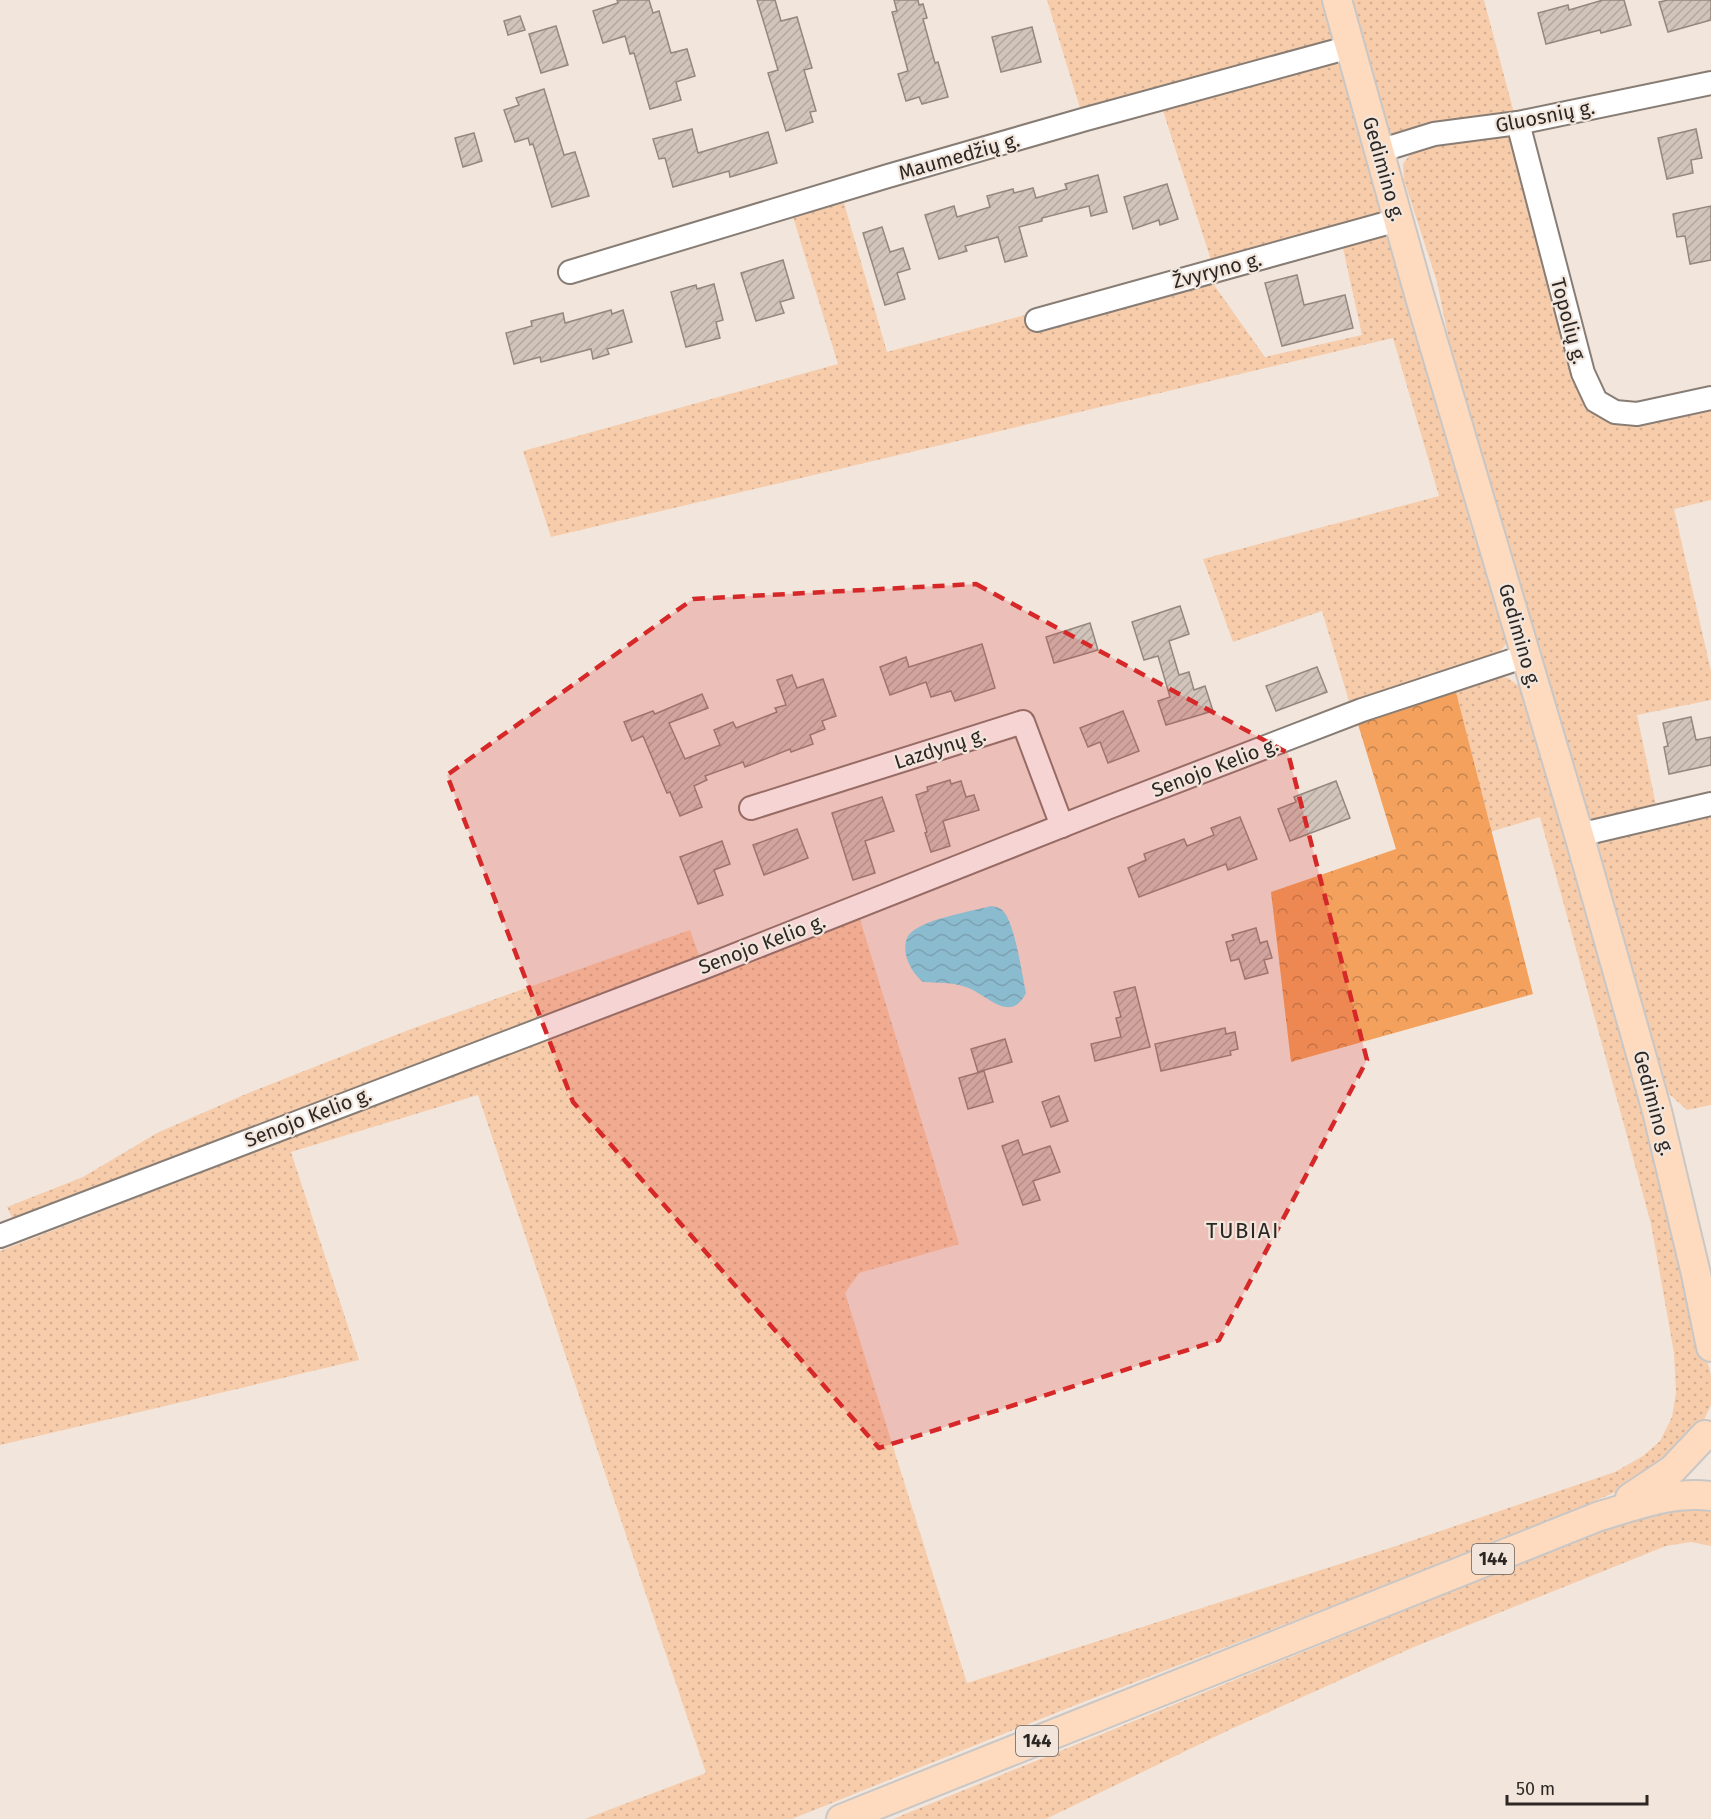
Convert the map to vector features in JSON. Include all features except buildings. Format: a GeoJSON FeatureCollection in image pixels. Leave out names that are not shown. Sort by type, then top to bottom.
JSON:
{"type":"FeatureCollection","features":[{"type":"Feature","properties":{"kind":"main road","name":"Gedimino g."},"geometry":{"type":"LineString","coordinates":[[1337,0],[1398,220],[1579,835],[1660,1122],[1696,1274]]}},
{"type":"Feature","properties":{"kind":"main road"},"geometry":{"type":"LineString","coordinates":[[1696,1274],[1711,1303]]}},
{"type":"Feature","properties":{"kind":"main road"},"geometry":{"type":"LineString","coordinates":[[1696,1274],[1711,1347]]}},
{"type":"Feature","properties":{"kind":"main road","name":"144"},"geometry":{"type":"LineString","coordinates":[[1708,1430],[1701,1461],[1703,1474],[1711,1489]]}},
{"type":"Feature","properties":{"kind":"main road","name":"144"},"geometry":{"type":"LineString","coordinates":[[1597,1517],[1662,1478],[1689,1455],[1708,1430]]}},
{"type":"Feature","properties":{"kind":"main road","name":"144"},"geometry":{"type":"LineString","coordinates":[[841,1819],[1597,1517],[1682,1494],[1711,1496]]}},
{"type":"Feature","properties":{"kind":"street","name":"Maumedžių g."},"geometry":{"type":"LineString","coordinates":[[570,272],[1009,141],[1350,47]]}},
{"type":"Feature","properties":{"kind":"street","name":"Gluosnių g."},"geometry":{"type":"LineString","coordinates":[[1379,151],[1434,134],[1518,123],[1711,83]]}},
{"type":"Feature","properties":{"kind":"street","name":"Topolių g."},"geometry":{"type":"LineString","coordinates":[[1518,123],[1583,373],[1596,400],[1615,412],[1637,414],[1711,398]]}},
{"type":"Feature","properties":{"kind":"street","name":"Žvyryno g."},"geometry":{"type":"LineString","coordinates":[[1037,320],[1398,220]]}},
{"type":"Feature","properties":{"kind":"street","name":"Senojo Kelio g."},"geometry":{"type":"LineString","coordinates":[[0,1236],[710,964],[1362,710],[1526,656]]}},
{"type":"Feature","properties":{"kind":"street","name":"Lazdynų g."},"geometry":{"type":"LineString","coordinates":[[751,808],[1023,722],[1062,826]]}},
{"type":"Feature","properties":{"kind":"street"},"geometry":{"type":"LineString","coordinates":[[1579,835],[1711,804]]}},
{"type":"Feature","properties":{"kind":"highlighted area"},"geometry":{"type":"Polygon","coordinates":[[[976,584],[1288,753],[1367,1060],[1219,1340],[879,1448],[573,1102],[447,775],[693,599],[976,584]]]}},
{"type":"Feature","properties":{"kind":"shaded area"},"geometry":{"type":"Polygon","coordinates":[[[1047,0],[1330,0],[1469,520],[1491,591],[1507,626],[1507,643],[1495,657],[1351,708],[1322,611],[1233,642],[1203,559],[1439,496],[1393,338],[551,537],[523,451],[838,364],[793,217],[844,203],[887,352],[1202,268],[1265,357],[1362,335],[1339,230],[1211,260],[1156,89],[1080,108],[1047,0]]]}},
{"type":"Feature","properties":{"kind":"shaded area"},"geometry":{"type":"Polygon","coordinates":[[[1337,0],[1484,0],[1583,373],[1615,412],[1711,398],[1711,500],[1674,509],[1711,671],[1711,700],[1637,715],[1660,824],[1711,814],[1711,1105],[1687,1110],[1667,1092],[1451,351],[1437,282],[1404,180],[1403,164],[1415,148],[1379,151],[1337,0]]]}},
{"type":"Feature","properties":{"kind":"shaded area"},"geometry":{"type":"Polygon","coordinates":[[[1501,677],[1508,678],[1522,688],[1646,1115],[1711,1375],[1711,1405],[1701,1426],[1636,1483],[1529,1530],[1073,1706],[792,1819],[585,1819],[706,1773],[478,1095],[291,1152],[359,1360],[0,1445],[0,1251],[859,916],[959,1244],[859,1273],[845,1293],[967,1683],[1399,1545],[1615,1472],[1643,1456],[1660,1441],[1672,1417],[1676,1392],[1674,1353],[1651,1224],[1540,817],[1490,832],[1455,688],[1501,677]]]}},
{"type":"Feature","properties":{"kind":"shaded area"},"geometry":{"type":"Polygon","coordinates":[[[690,930],[700,958],[14,1221],[7,1207],[83,1177],[157,1133],[246,1094],[411,1029],[690,930]]]}},
{"type":"Feature","properties":{"kind":"shaded area"},"geometry":{"type":"Polygon","coordinates":[[[1680,1502],[1711,1503],[1711,1546],[1691,1542],[1666,1546],[1414,1647],[1231,1729],[1046,1819],[893,1819],[1610,1527],[1680,1502]]]}},
{"type":"Feature","properties":{"kind":"green space"},"geometry":{"type":"Polygon","coordinates":[[[1455,688],[1533,994],[1291,1062],[1271,892],[1396,849],[1357,721],[1455,688]]]}},
{"type":"Feature","properties":{"kind":"water"},"geometry":{"type":"Polygon","coordinates":[[[991,906],[1001,909],[1007,917],[1017,950],[1026,993],[1013,1007],[998,1005],[961,985],[923,982],[914,972],[906,956],[907,939],[914,930],[934,921],[991,906]]]}},
{"type":"Feature","properties":{"kind":"district","name":"TUBIAI"},"geometry":{"type":"Point","coordinates":[1243,1230]}}]}
